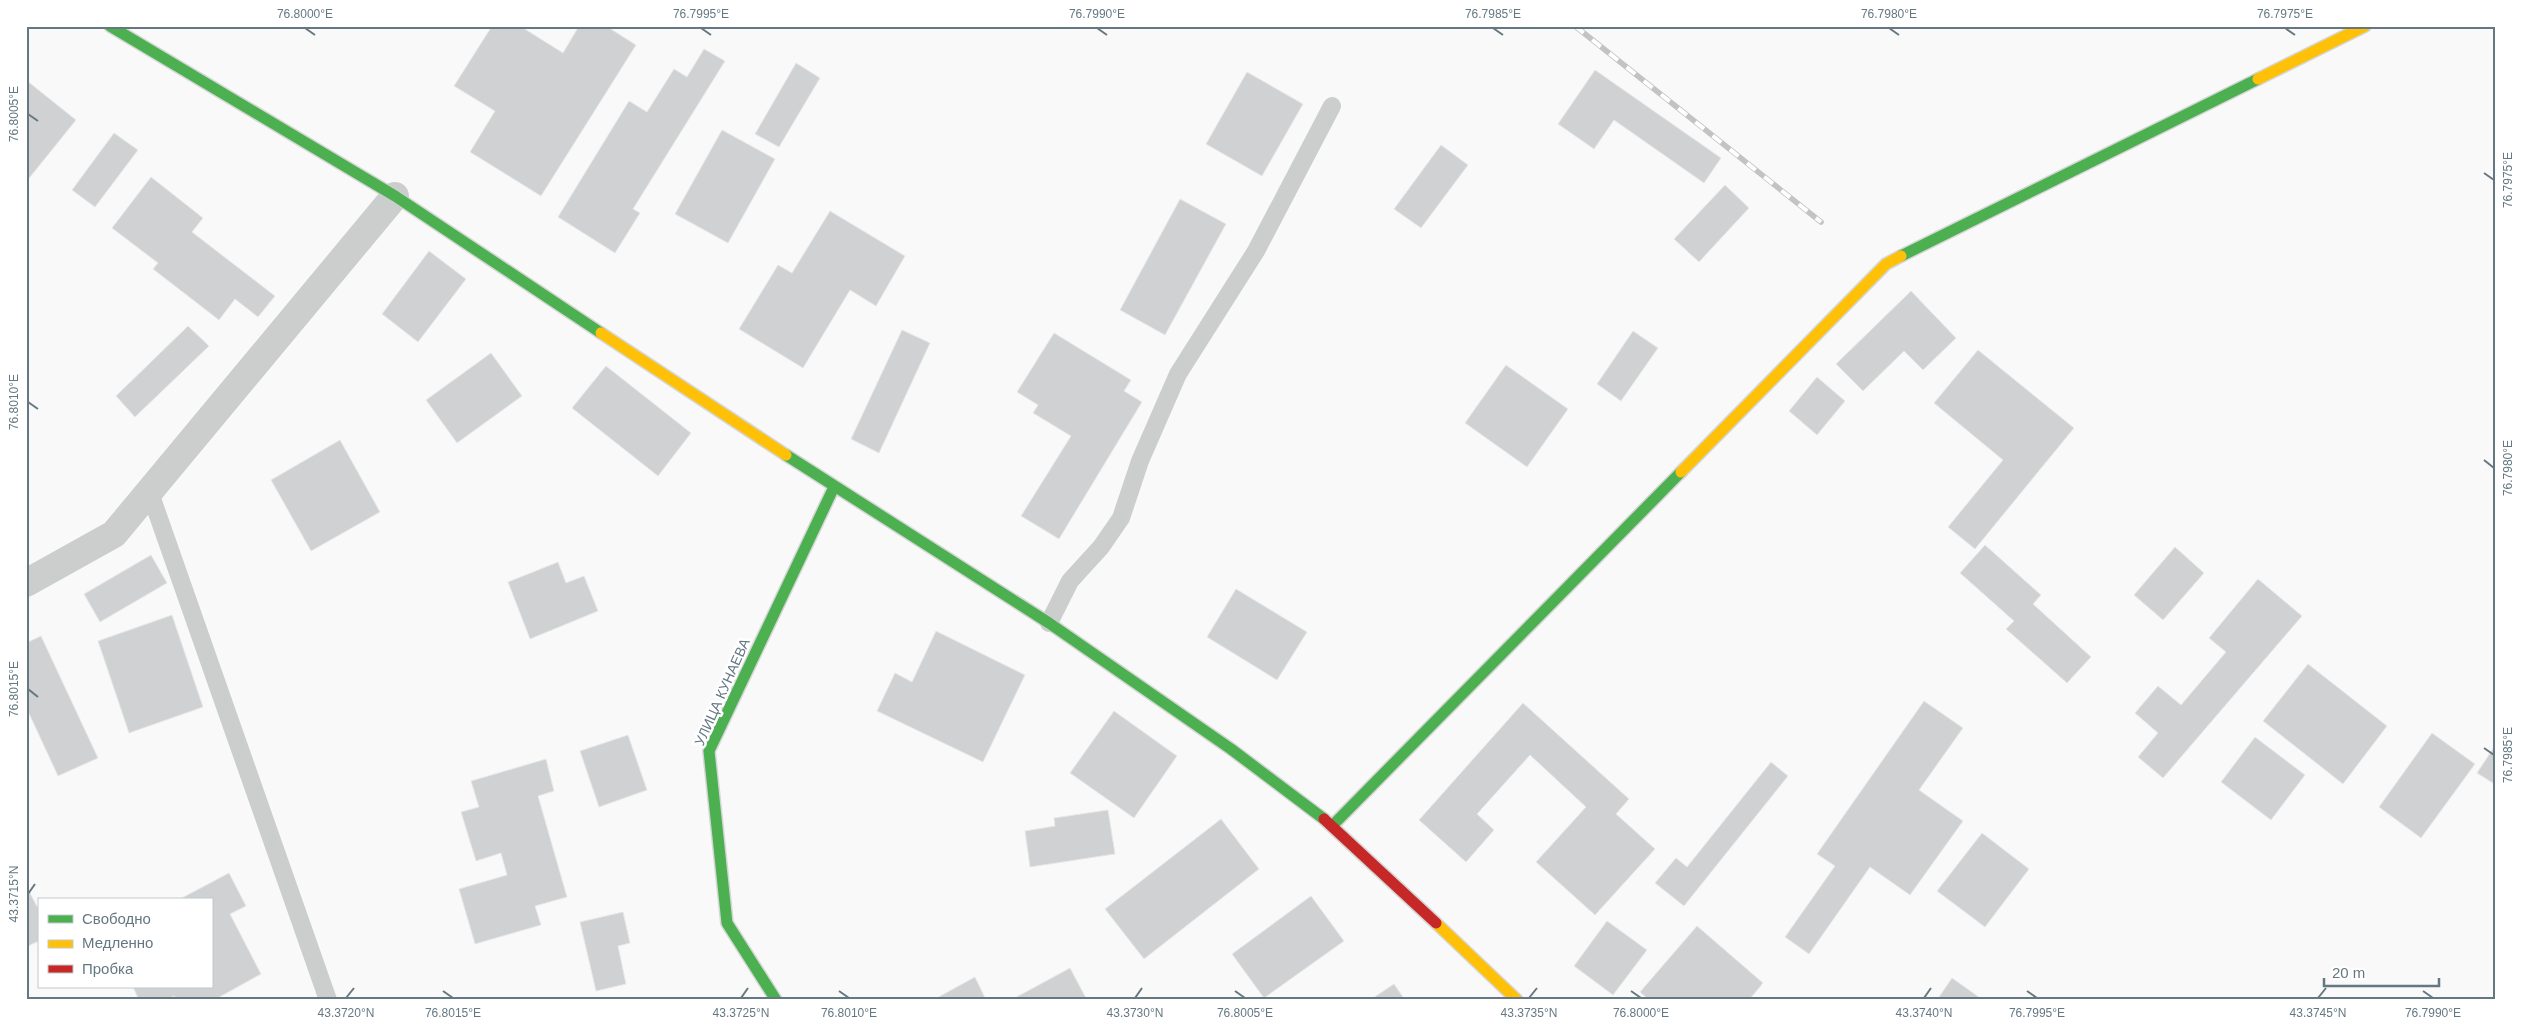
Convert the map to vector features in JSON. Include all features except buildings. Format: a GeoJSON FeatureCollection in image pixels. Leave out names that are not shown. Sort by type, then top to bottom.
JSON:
{"type":"FeatureCollection","features":[{"type":"Feature","properties":{"kind":"street"},"geometry":{"type":"LineString","coordinates":[[110,26],[395,196],[834,487],[1049,623],[1231,749],[1333,825],[1517,1000]]}},
{"type":"Feature","properties":{"kind":"street"},"geometry":{"type":"LineString","coordinates":[[1333,825],[1886,264],[2365,26]]}},
{"type":"Feature","properties":{"kind":"street"},"geometry":{"type":"LineString","coordinates":[[26,583],[114,534],[395,196]]}},
{"type":"Feature","properties":{"kind":"street","name":"УЛИЦА КУНАЕВА"},"geometry":{"type":"LineString","coordinates":[[776,1000],[728,923],[709,752],[834,487]]}},
{"type":"Feature","properties":{"kind":"lane"},"geometry":{"type":"LineString","coordinates":[[1049,623],[1070,581],[1101,547],[1121,518],[1140,461],[1178,374],[1256,251],[1332,106]]}},
{"type":"Feature","properties":{"kind":"lane"},"geometry":{"type":"LineString","coordinates":[[149,490],[328,1000]]}},
{"type":"Feature","properties":{"kind":"railway"},"geometry":{"type":"LineString","coordinates":[[1575,26],[1821,222]]}},
{"type":"Feature","properties":{"kind":"traffic: fast"},"geometry":{"type":"LineString","coordinates":[[110,26],[395,196],[601,333]]}},
{"type":"Feature","properties":{"kind":"traffic: fast"},"geometry":{"type":"LineString","coordinates":[[1901,256],[2258,79]]}},
{"type":"Feature","properties":{"kind":"traffic: fast"},"geometry":{"type":"LineString","coordinates":[[786,455],[1049,623],[1231,749],[1324,819]]}},
{"type":"Feature","properties":{"kind":"traffic: fast"},"geometry":{"type":"LineString","coordinates":[[1333,825],[1681,472]]}},
{"type":"Feature","properties":{"kind":"traffic: fast"},"geometry":{"type":"LineString","coordinates":[[776,1000],[727,923],[709,751],[834,487]]}},
{"type":"Feature","properties":{"kind":"traffic: slow"},"geometry":{"type":"LineString","coordinates":[[2258,79],[2365,26]]}},
{"type":"Feature","properties":{"kind":"traffic: slow"},"geometry":{"type":"LineString","coordinates":[[1681,472],[1886,264],[1901,256]]}},
{"type":"Feature","properties":{"kind":"traffic: slow"},"geometry":{"type":"LineString","coordinates":[[601,333],[786,455]]}},
{"type":"Feature","properties":{"kind":"traffic: slow"},"geometry":{"type":"LineString","coordinates":[[1436,923],[1517,1000]]}},
{"type":"Feature","properties":{"kind":"traffic: jam"},"geometry":{"type":"LineString","coordinates":[[1324,819],[1436,923]]}}]}
